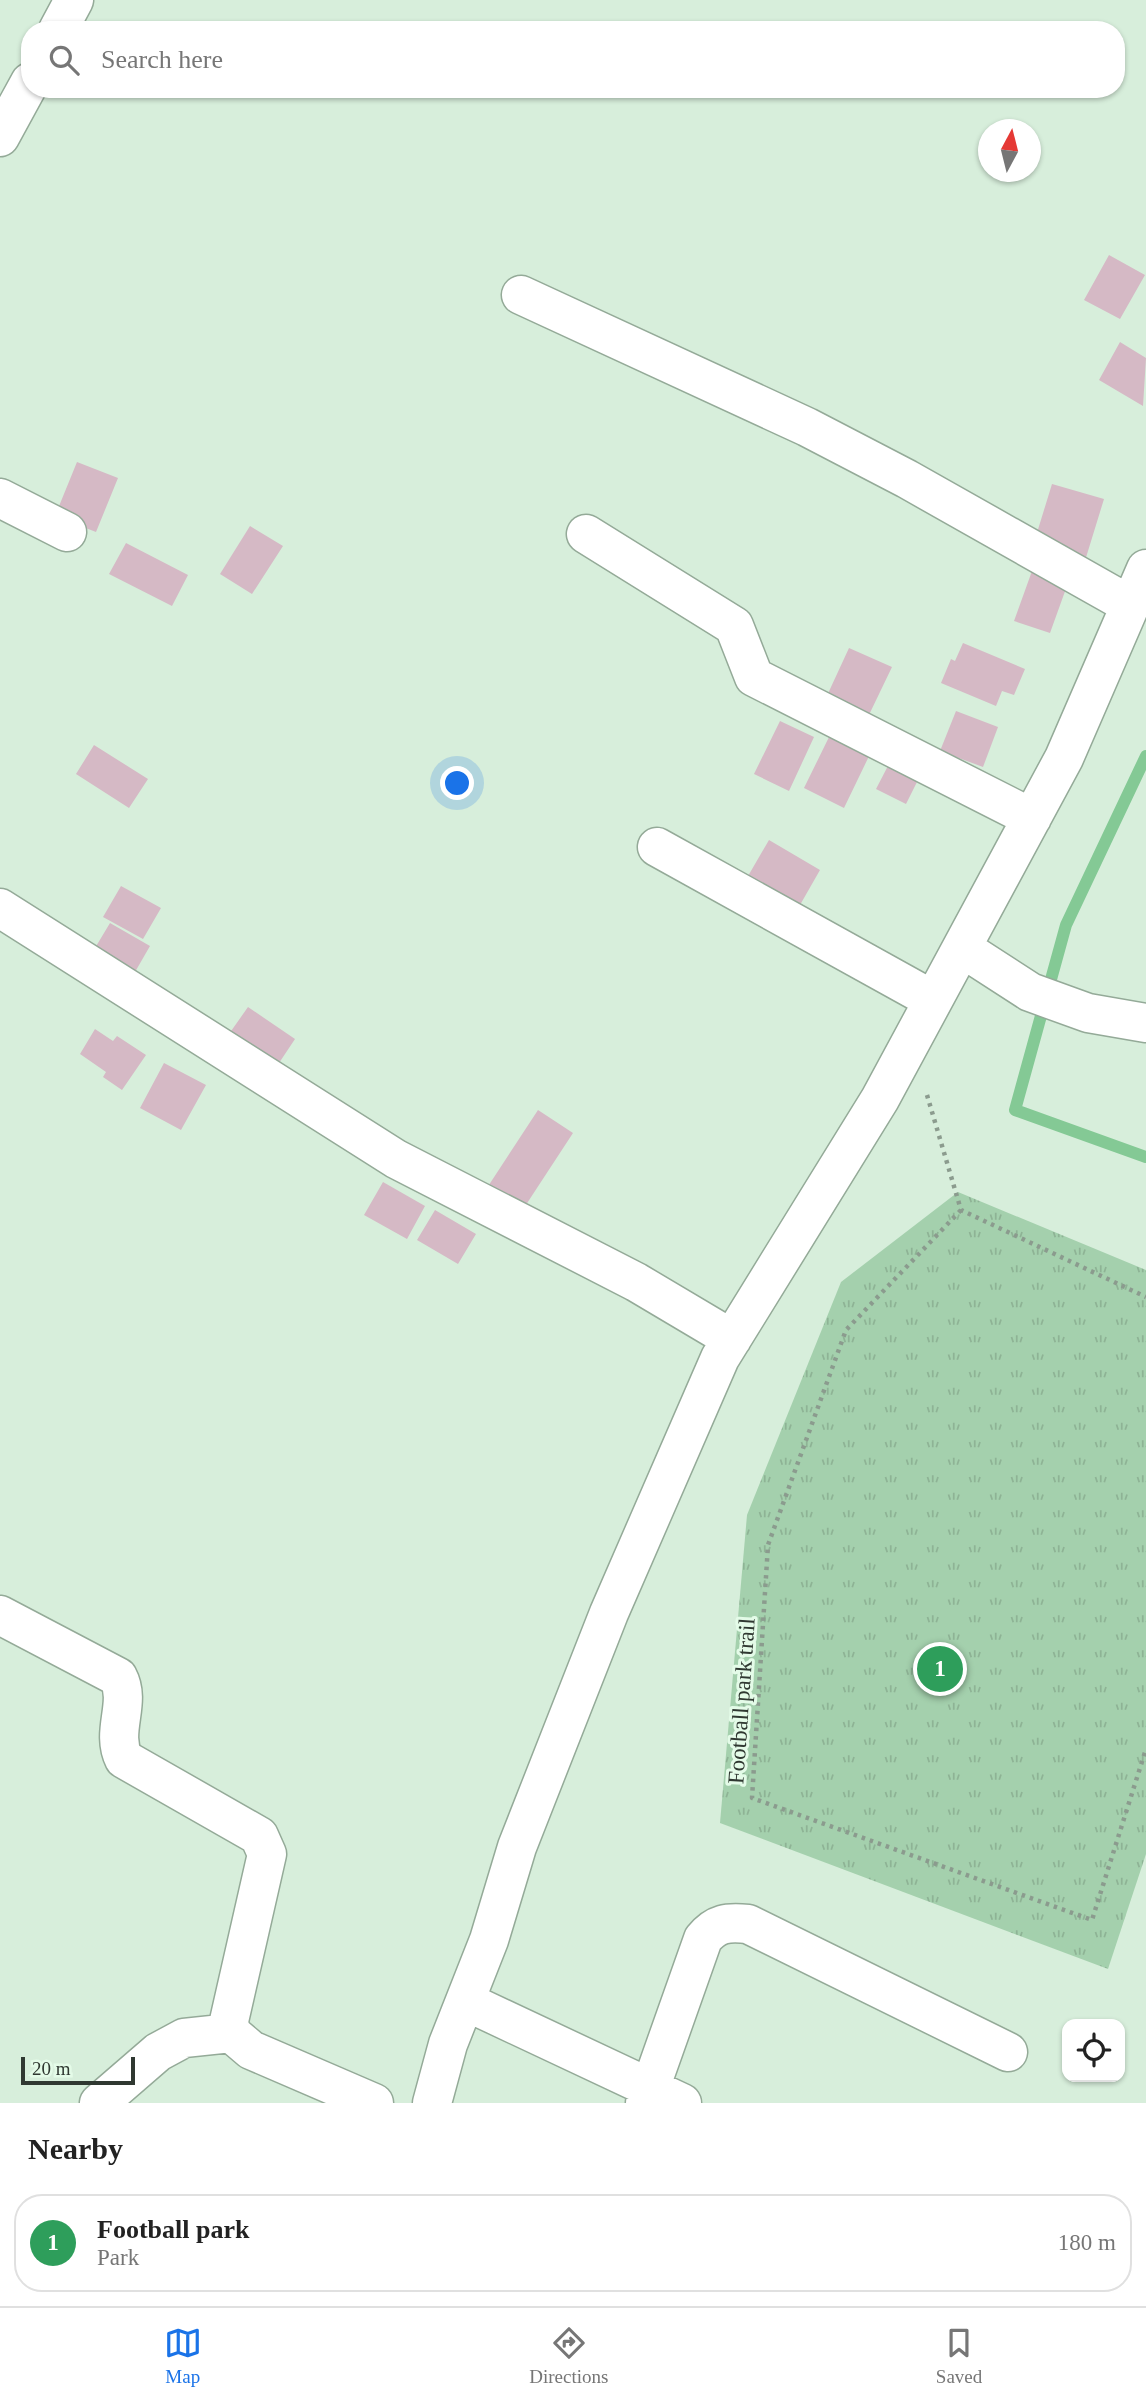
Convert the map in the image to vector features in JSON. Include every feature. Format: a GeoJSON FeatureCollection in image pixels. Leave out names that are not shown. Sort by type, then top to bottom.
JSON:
{"type":"FeatureCollection","features":[{"type":"Feature","properties":{"kind":"street"},"geometry":{"type":"LineString","coordinates":[[63,21],[74,0]]}},
{"type":"Feature","properties":{"kind":"street"},"geometry":{"type":"LineString","coordinates":[[0,137],[21,98]]}},
{"type":"Feature","properties":{"kind":"street"},"geometry":{"type":"LineString","coordinates":[[521,295],[807,427],[919,485],[1130,605]]}},
{"type":"Feature","properties":{"kind":"street"},"geometry":{"type":"LineString","coordinates":[[0,498],[67,532]]}},
{"type":"Feature","properties":{"kind":"street"},"geometry":{"type":"LineString","coordinates":[[586,534],[734,626],[754,677],[1032,818]]}},
{"type":"Feature","properties":{"kind":"street"},"geometry":{"type":"LineString","coordinates":[[432,2103],[448,2044],[489,1940],[517,1847],[609,1613],[720,1358],[880,1099],[1032,818],[1064,758],[1146,569]]}},
{"type":"Feature","properties":{"kind":"street"},"geometry":{"type":"LineString","coordinates":[[657,847],[933,1000]]}},
{"type":"Feature","properties":{"kind":"street"},"geometry":{"type":"LineString","coordinates":[[0,908],[396,1159],[636,1282],[732,1339]]}},
{"type":"Feature","properties":{"kind":"street"},"geometry":{"type":"LineString","coordinates":[[961,948],[1030,992],[1088,1013],[1146,1023]]}},
{"type":"Feature","properties":{"kind":"street"},"geometry":{"type":"LineString","coordinates":[[0,1615],[118,1677],[124,1695],[117,1732],[118,1748],[124,1759],[259,1836],[265,1844],[267,1854],[229,2021],[231,2032],[251,2050],[374,2103]]}},
{"type":"Feature","properties":{"kind":"street"},"geometry":{"type":"LineString","coordinates":[[465,2001],[659,2098],[703,1939],[713,1927],[730,1922],[748,1924],[1008,2052]]}},
{"type":"Feature","properties":{"kind":"street"},"geometry":{"type":"LineString","coordinates":[[99,2103],[158,2052],[184,2038],[231,2032]]}},
{"type":"Feature","properties":{"kind":"path"},"geometry":{"type":"LineString","coordinates":[[911,1042],[961,1210],[1146,1297]]}},
{"type":"Feature","properties":{"kind":"path","name":"Football park trail"},"geometry":{"type":"LineString","coordinates":[[961,1210],[846,1330],[768,1545],[752,1798],[1092,1920],[1146,1749]]}},
{"type":"Feature","properties":{"kind":"green space"},"geometry":{"type":"Polygon","coordinates":[[[958,1192],[1146,1270],[1146,1854],[1108,1969],[720,1823],[747,1515],[841,1282],[958,1192]]]}},
{"type":"Feature","properties":{"kind":"building"},"geometry":{"type":"Polygon","coordinates":[[[1109,255],[1145,275],[1120,319],[1084,300],[1109,255]]]}},
{"type":"Feature","properties":{"kind":"building"},"geometry":{"type":"Polygon","coordinates":[[[1120,342],[1146,358],[1143,406],[1099,380],[1120,342]]]}},
{"type":"Feature","properties":{"kind":"building"},"geometry":{"type":"Polygon","coordinates":[[[77,462],[118,478],[96,532],[55,516],[77,462]]]}},
{"type":"Feature","properties":{"kind":"building"},"geometry":{"type":"Polygon","coordinates":[[[1052,484],[1104,499],[1084,564],[1032,549],[1052,484]]]}},
{"type":"Feature","properties":{"kind":"building"},"geometry":{"type":"Polygon","coordinates":[[[250,526],[283,546],[252,594],[220,574],[250,526]]]}},
{"type":"Feature","properties":{"kind":"building"},"geometry":{"type":"Polygon","coordinates":[[[126,543],[188,575],[172,606],[109,574],[126,543]]]}},
{"type":"Feature","properties":{"kind":"building"},"geometry":{"type":"Polygon","coordinates":[[[1032,571],[1068,583],[1050,633],[1014,621],[1032,571]]]}},
{"type":"Feature","properties":{"kind":"building"},"geometry":{"type":"Polygon","coordinates":[[[963,643],[1025,669],[1014,695],[1002,691],[996,706],[941,683],[951,659],[955,661],[963,643]]]}},
{"type":"Feature","properties":{"kind":"building"},"geometry":{"type":"Polygon","coordinates":[[[849,648],[892,667],[867,719],[825,700],[849,648]]]}},
{"type":"Feature","properties":{"kind":"building"},"geometry":{"type":"Polygon","coordinates":[[[956,711],[998,727],[983,767],[940,751],[956,711]]]}},
{"type":"Feature","properties":{"kind":"building"},"geometry":{"type":"Polygon","coordinates":[[[780,721],[814,737],[789,791],[754,774],[780,721]]]}},
{"type":"Feature","properties":{"kind":"building"},"geometry":{"type":"Polygon","coordinates":[[[831,733],[871,752],[844,808],[804,788],[831,733]]]}},
{"type":"Feature","properties":{"kind":"building"},"geometry":{"type":"Polygon","coordinates":[[[94,745],[148,779],[129,808],[76,774],[94,745]]]}},
{"type":"Feature","properties":{"kind":"building"},"geometry":{"type":"Polygon","coordinates":[[[890,762],[920,776],[906,804],[876,789],[890,762]]]}},
{"type":"Feature","properties":{"kind":"building"},"geometry":{"type":"Polygon","coordinates":[[[769,840],[820,870],[796,912],[744,883],[769,840]]]}},
{"type":"Feature","properties":{"kind":"building"},"geometry":{"type":"Polygon","coordinates":[[[121,886],[161,908],[143,939],[103,917],[121,886]]]}},
{"type":"Feature","properties":{"kind":"building"},"geometry":{"type":"Polygon","coordinates":[[[110,923],[150,946],[135,972],[95,948],[110,923]]]}},
{"type":"Feature","properties":{"kind":"building"},"geometry":{"type":"Polygon","coordinates":[[[248,1007],[295,1039],[277,1066],[229,1034],[248,1007]]]}},
{"type":"Feature","properties":{"kind":"building"},"geometry":{"type":"Polygon","coordinates":[[[95,1029],[113,1041],[117,1036],[146,1055],[122,1090],[103,1077],[106,1072],[80,1054],[95,1029]]]}},
{"type":"Feature","properties":{"kind":"building"},"geometry":{"type":"Polygon","coordinates":[[[164,1063],[206,1085],[181,1130],[140,1108],[164,1063]]]}},
{"type":"Feature","properties":{"kind":"building"},"geometry":{"type":"Polygon","coordinates":[[[538,1110],[573,1133],[518,1217],[483,1194],[538,1110]]]}},
{"type":"Feature","properties":{"kind":"building"},"geometry":{"type":"Polygon","coordinates":[[[383,1182],[425,1206],[407,1239],[364,1215],[383,1182]]]}},
{"type":"Feature","properties":{"kind":"building"},"geometry":{"type":"Polygon","coordinates":[[[435,1210],[476,1234],[458,1264],[417,1240],[435,1210]]]}},
{"type":"Feature","properties":{"kind":"waterway"},"geometry":{"type":"LineString","coordinates":[[1146,756],[1066,925],[1015,1110],[1146,1157]]}},
{"type":"Feature","properties":{"kind":"place","name":"Football park"},"geometry":{"type":"Point","coordinates":[940,1669]}}]}
